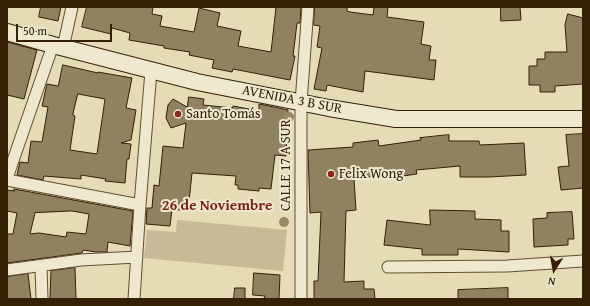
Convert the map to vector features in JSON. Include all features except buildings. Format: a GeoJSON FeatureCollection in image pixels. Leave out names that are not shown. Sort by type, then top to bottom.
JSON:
{"type":"FeatureCollection","features":[{"type":"Feature","properties":{"kind":"street"},"geometry":{"type":"LineString","coordinates":[[72,7],[7,179],[140,205]]}},
{"type":"Feature","properties":{"kind":"street","name":"CALLE 17 A SUR"},"geometry":{"type":"LineString","coordinates":[[301,299],[301,102],[308,7]]}},
{"type":"Feature","properties":{"kind":"street","name":"AVENIDA 3 B SUR"},"geometry":{"type":"LineString","coordinates":[[7,32],[58,47],[197,82],[329,108],[396,119],[583,119]]}},
{"type":"Feature","properties":{"kind":"street"},"geometry":{"type":"LineString","coordinates":[[134,299],[151,71]]}},
{"type":"Feature","properties":{"kind":"street"},"geometry":{"type":"LineString","coordinates":[[7,270],[81,260],[137,257]]}},
{"type":"Feature","properties":{"kind":"street"},"geometry":{"type":"LineString","coordinates":[[388,267],[507,266],[583,261]]}},
{"type":"Feature","properties":{"kind":"street"},"geometry":{"type":"LineString","coordinates":[[41,266],[42,299]]}},
{"type":"Feature","properties":{"kind":"shaded area"},"geometry":{"type":"Polygon","coordinates":[[[177,220],[287,230],[283,271],[144,258],[147,230],[176,232],[177,220]]]}},
{"type":"Feature","properties":{"kind":"place","name":"Santo Tomás"},"geometry":{"type":"Point","coordinates":[178,114]}},
{"type":"Feature","properties":{"kind":"place","name":"Felix Wong"},"geometry":{"type":"Point","coordinates":[331,174]}},
{"type":"Feature","properties":{"kind":"district","name":"26 de Noviembre"},"geometry":{"type":"Point","coordinates":[217,206]}}]}
